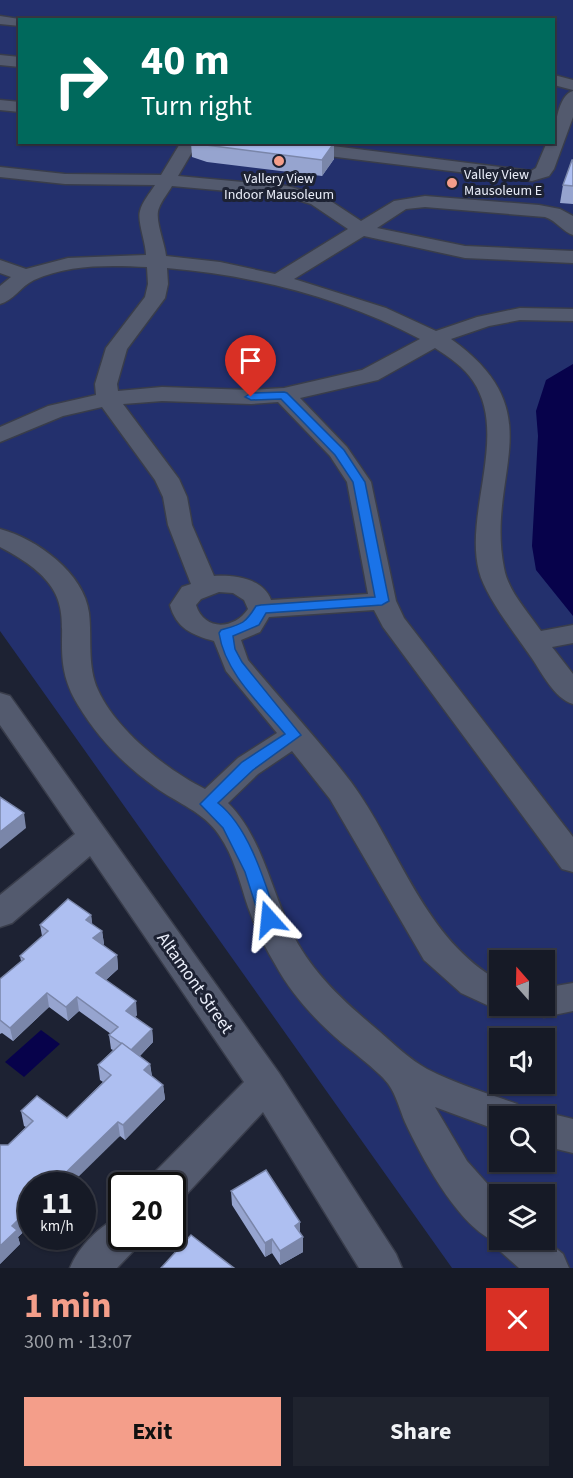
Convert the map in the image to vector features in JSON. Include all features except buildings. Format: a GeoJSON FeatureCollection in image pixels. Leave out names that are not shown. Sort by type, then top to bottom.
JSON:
{"type":"FeatureCollection","features":[{"type":"Feature","properties":{"kind":"street"},"geometry":{"type":"LineString","coordinates":[[0,20],[18,22]]}},
{"type":"Feature","properties":{"kind":"street"},"geometry":{"type":"LineString","coordinates":[[0,60],[18,62]]}},
{"type":"Feature","properties":{"kind":"street"},"geometry":{"type":"LineString","coordinates":[[555,80],[573,85]]}},
{"type":"Feature","properties":{"kind":"street"},"geometry":{"type":"LineString","coordinates":[[555,143],[573,96]]}},
{"type":"Feature","properties":{"kind":"street"},"geometry":{"type":"LineString","coordinates":[[0,105],[18,107]]}},
{"type":"Feature","properties":{"kind":"street"},"geometry":{"type":"LineString","coordinates":[[189,144],[149,209],[148,219],[155,240],[158,284],[155,298],[117,348],[106,384],[108,399],[167,479],[175,497],[180,525],[205,586]]}},
{"type":"Feature","properties":{"kind":"street"},"geometry":{"type":"LineString","coordinates":[[282,144],[425,157],[523,176],[539,174],[545,169],[555,144]]}},
{"type":"Feature","properties":{"kind":"street"},"geometry":{"type":"LineString","coordinates":[[0,171],[65,179],[165,180],[303,195],[317,200],[361,229],[388,237],[465,252],[573,257]]}},
{"type":"Feature","properties":{"kind":"street"},"geometry":{"type":"LineString","coordinates":[[278,281],[400,205],[411,202],[441,201],[540,210],[560,216],[573,229]]}},
{"type":"Feature","properties":{"kind":"street"},"geometry":{"type":"LineString","coordinates":[[0,298],[14,283],[26,276],[50,268],[86,263],[156,262],[209,266],[278,281],[347,300],[436,339],[459,352],[472,364],[493,394],[498,411],[488,554],[492,573],[534,641],[573,694]]}},
{"type":"Feature","properties":{"kind":"street"},"geometry":{"type":"LineString","coordinates":[[0,266],[26,276]]}},
{"type":"Feature","properties":{"kind":"street"},"geometry":{"type":"LineString","coordinates":[[0,435],[56,411],[108,399],[162,394],[251,397],[284,395],[370,375],[436,339],[484,321],[520,314],[573,315]]}},
{"type":"Feature","properties":{"kind":"street"},"geometry":{"type":"LineString","coordinates":[[284,395],[339,452],[359,482],[382,601],[398,630],[573,860]]}},
{"type":"Feature","properties":{"kind":"street"},"geometry":{"type":"LineString","coordinates":[[0,537],[26,549],[62,578],[74,602],[80,677],[87,695],[103,720],[135,758],[181,790],[207,804],[229,825],[253,872],[269,919],[287,957],[324,1005],[403,1074],[489,1111]]}},
{"type":"Feature","properties":{"kind":"street"},"geometry":{"type":"LineString","coordinates":[[228,584],[249,589],[260,602],[261,609],[254,622],[237,631],[226,633],[200,629],[190,623],[185,616],[184,607],[187,599],[205,586],[228,584]]}},
{"type":"Feature","properties":{"kind":"street"},"geometry":{"type":"LineString","coordinates":[[261,609],[382,601]]}},
{"type":"Feature","properties":{"kind":"street"},"geometry":{"type":"LineString","coordinates":[[226,633],[228,649],[236,664],[341,791],[436,950],[454,969],[489,993]]}},
{"type":"Feature","properties":{"kind":"street"},"geometry":{"type":"LineString","coordinates":[[534,641],[573,634]]}},
{"type":"Feature","properties":{"kind":"street","name":"Altamont Street"},"geometry":{"type":"LineString","coordinates":[[0,703],[266,1084],[382,1268]]}},
{"type":"Feature","properties":{"kind":"street"},"geometry":{"type":"LineString","coordinates":[[207,804],[248,766],[294,735]]}},
{"type":"Feature","properties":{"kind":"street"},"geometry":{"type":"LineString","coordinates":[[0,914],[93,836]]}},
{"type":"Feature","properties":{"kind":"street"},"geometry":{"type":"LineString","coordinates":[[555,1001],[573,997]]}},
{"type":"Feature","properties":{"kind":"street"},"geometry":{"type":"LineString","coordinates":[[403,1074],[418,1114],[448,1168],[489,1214]]}},
{"type":"Feature","properties":{"kind":"street"},"geometry":{"type":"LineString","coordinates":[[181,1172],[266,1084]]}},
{"type":"Feature","properties":{"kind":"street"},"geometry":{"type":"LineString","coordinates":[[555,1132],[573,1136]]}},
{"type":"Feature","properties":{"kind":"street"},"geometry":{"type":"LineString","coordinates":[[90,1268],[108,1249]]}},
{"type":"Feature","properties":{"kind":"street"},"geometry":{"type":"LineString","coordinates":[[528,1250],[549,1268]]}},
{"type":"Feature","properties":{"kind":"shaded area"},"geometry":{"type":"Polygon","coordinates":[[[0,0],[573,0],[573,1268],[452,1268],[0,631],[0,0]]]}},
{"type":"Feature","properties":{"kind":"shaded area"},"geometry":{"type":"Polygon","coordinates":[[[573,364],[573,616],[536,570],[532,546],[538,436],[536,411],[546,380],[573,364]]]}},
{"type":"Feature","properties":{"kind":"shaded area"},"geometry":{"type":"Polygon","coordinates":[[[41,1030],[60,1044],[24,1077],[5,1062],[41,1030]]]}},
{"type":"Feature","properties":{"kind":"place","name":"Vallery View Indoor Mausoleum"},"geometry":{"type":"Point","coordinates":[279,161]}},
{"type":"Feature","properties":{"kind":"place","name":"Valley View Mausoleum E"},"geometry":{"type":"Point","coordinates":[452,183]}},
{"type":"Feature","properties":{"kind":"route"},"geometry":{"type":"LineString","coordinates":[[251,397],[284,395],[339,452],[359,482],[382,601],[261,609],[254,622],[237,631],[226,633],[228,649],[236,664],[294,735],[248,766],[207,804],[229,825],[253,872],[269,919]]}}]}
